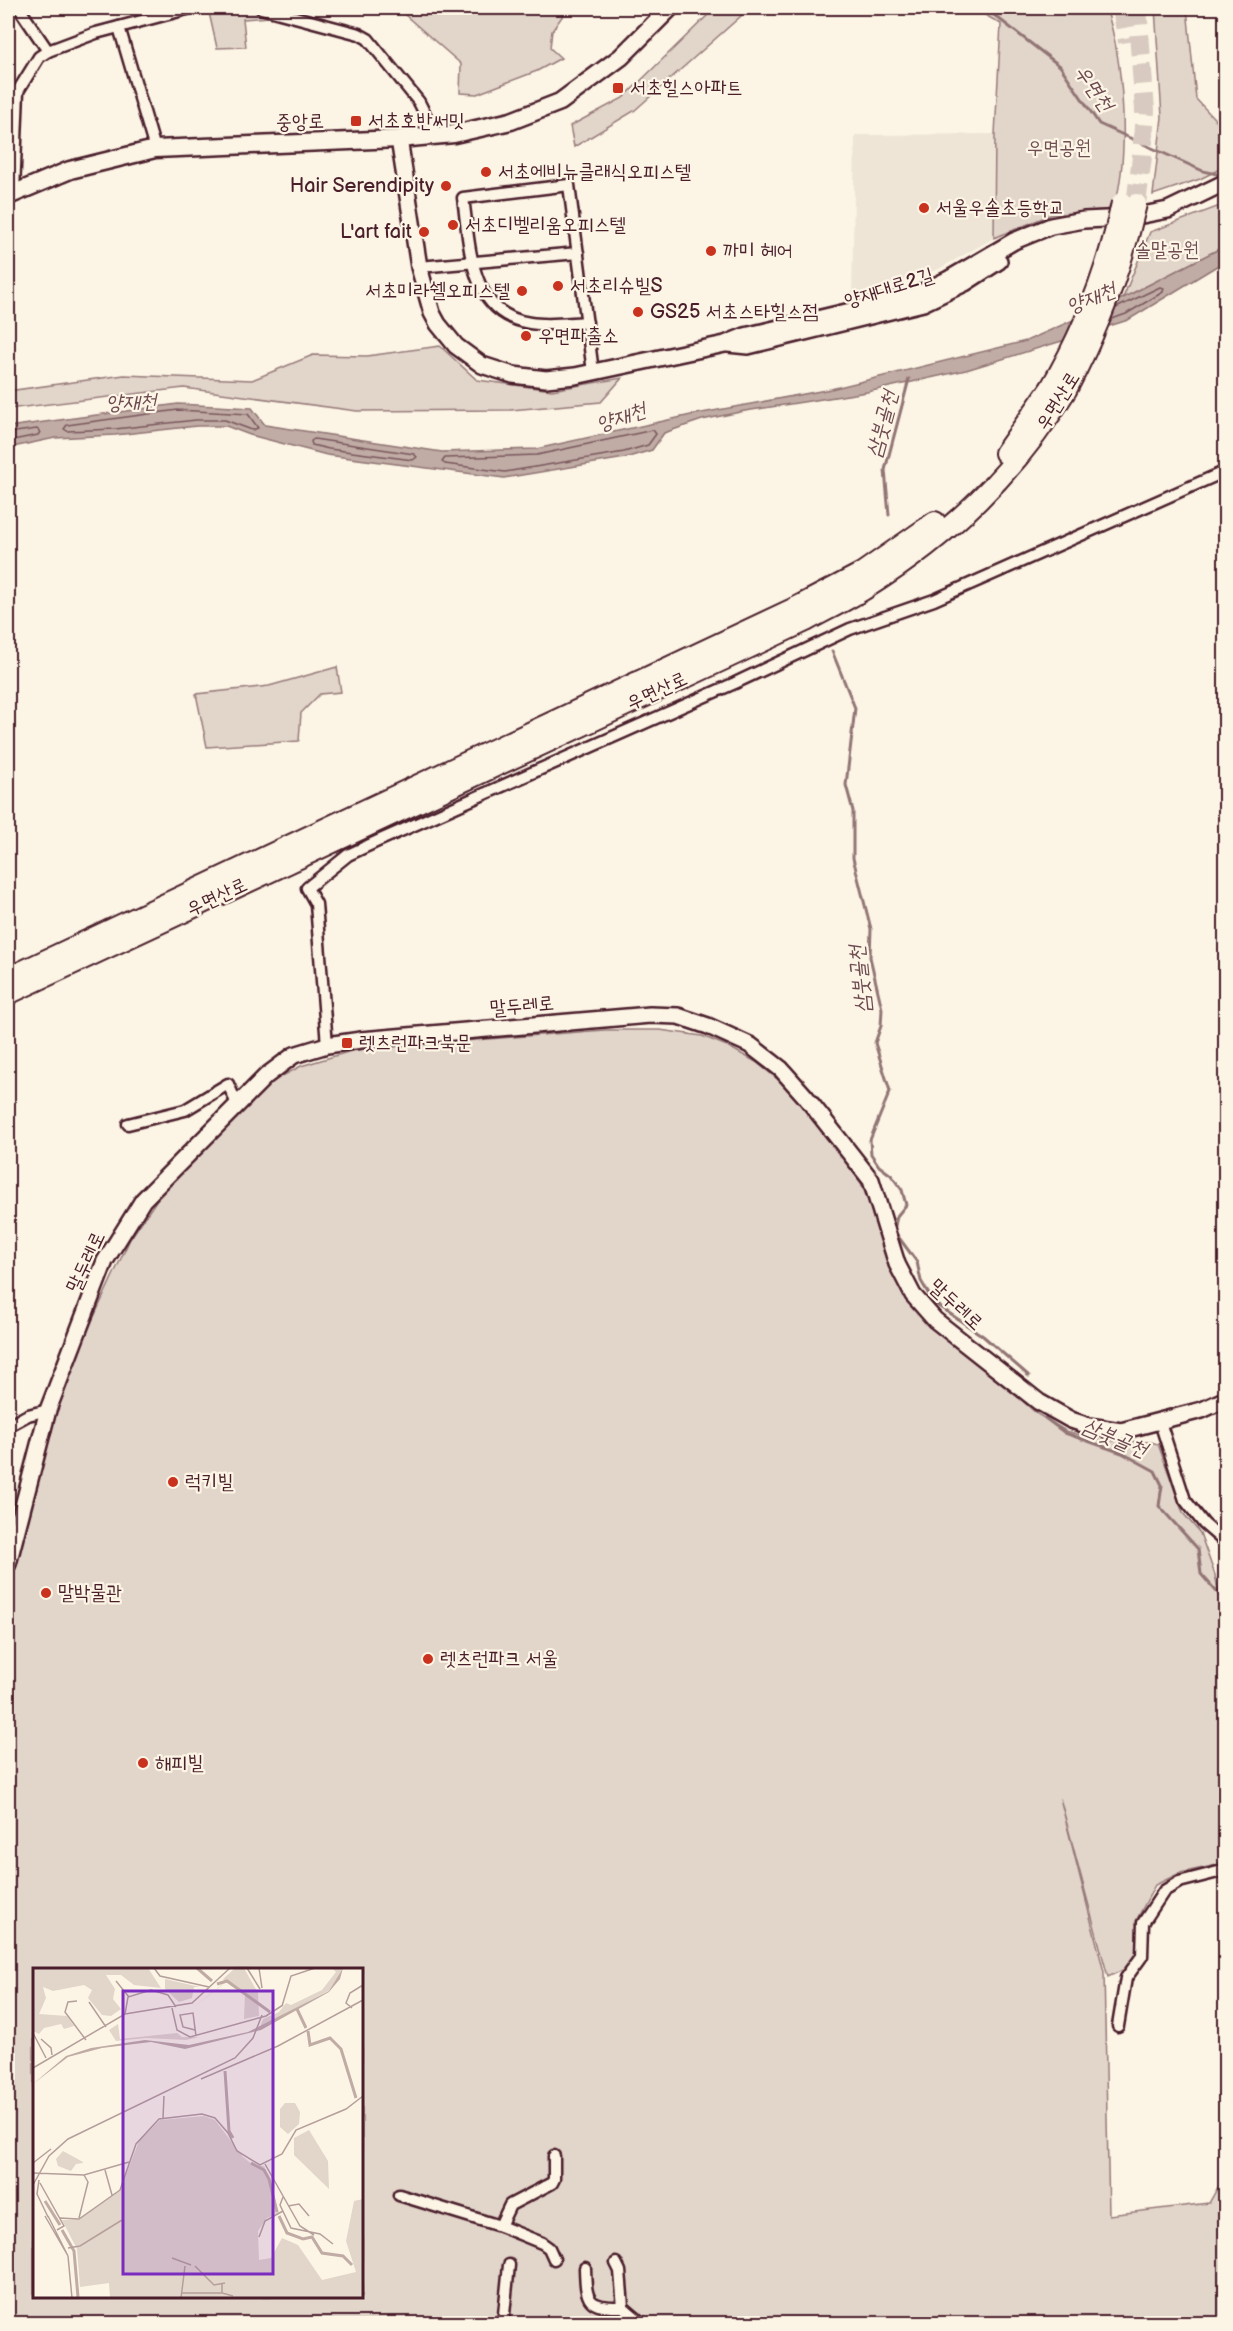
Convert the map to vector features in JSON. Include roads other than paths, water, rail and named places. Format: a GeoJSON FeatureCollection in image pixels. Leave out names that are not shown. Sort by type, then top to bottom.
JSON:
{"type":"FeatureCollection","features":[{"type":"Feature","properties":{"kind":"highway","name":"우면산로"},"geometry":{"type":"LineString","coordinates":[[8,978],[797,608],[862,573],[944,515],[984,478],[1058,390],[1095,333],[1109,299],[1125,249],[1129,204]]}},
{"type":"Feature","properties":{"kind":"highway","name":"우면산로"},"geometry":{"type":"LineString","coordinates":[[8,994],[806,621],[866,588],[919,552],[959,520],[992,488],[1035,437],[1058,390]]}},
{"type":"Feature","properties":{"kind":"main road","name":"중앙로"},"geometry":{"type":"LineString","coordinates":[[11,194],[70,170],[155,149],[399,139],[436,136],[511,121],[560,102],[621,57],[670,8]]}},
{"type":"Feature","properties":{"kind":"street"},"geometry":{"type":"LineString","coordinates":[[19,8],[48,51]]}},
{"type":"Feature","properties":{"kind":"street"},"geometry":{"type":"LineString","coordinates":[[11,194],[18,91],[39,57],[48,51],[119,27],[190,8]]}},
{"type":"Feature","properties":{"kind":"street"},"geometry":{"type":"LineString","coordinates":[[261,8],[359,34],[368,39],[419,102],[436,136]]}},
{"type":"Feature","properties":{"kind":"street"},"geometry":{"type":"LineString","coordinates":[[119,27],[155,149]]}},
{"type":"Feature","properties":{"kind":"street","name":"양재대로2길"},"geometry":{"type":"LineString","coordinates":[[399,139],[419,267],[428,302],[438,324],[456,346],[482,365],[513,375],[536,378],[575,376],[725,344],[745,336],[914,296],[1014,242],[1051,226],[1084,219],[1127,218],[1158,213],[1222,189]]}},
{"type":"Feature","properties":{"kind":"street"},"geometry":{"type":"LineString","coordinates":[[587,322],[542,324],[520,321],[488,300],[477,281],[472,262],[463,198],[569,185],[587,322],[593,372]]}},
{"type":"Feature","properties":{"kind":"street"},"geometry":{"type":"LineString","coordinates":[[419,267],[578,253]]}},
{"type":"Feature","properties":{"kind":"street"},"geometry":{"type":"LineString","coordinates":[[327,1045],[316,904],[307,888],[348,855],[591,745],[735,683],[850,629],[934,600],[1226,471]]}},
{"type":"Feature","properties":{"kind":"street","name":"말두레로"},"geometry":{"type":"LineString","coordinates":[[8,1564],[48,1410],[105,1261],[143,1200],[266,1076],[294,1056],[327,1045],[361,1040],[650,1016],[678,1016],[708,1026],[750,1045],[782,1069],[862,1167],[874,1189],[897,1264],[913,1295],[936,1320],[1039,1402],[1071,1420],[1089,1426],[1121,1431],[1202,1410],[1226,1399]]}},
{"type":"Feature","properties":{"kind":"street"},"geometry":{"type":"LineString","coordinates":[[128,1124],[185,1110],[228,1084],[237,1104]]}},
{"type":"Feature","properties":{"kind":"street"},"geometry":{"type":"LineString","coordinates":[[8,1426],[28,1414],[48,1410]]}},
{"type":"Feature","properties":{"kind":"street"},"geometry":{"type":"LineString","coordinates":[[1160,1422],[1185,1500],[1204,1524],[1226,1544]]}},
{"type":"Feature","properties":{"kind":"street"},"geometry":{"type":"LineString","coordinates":[[1118,2026],[1126,1978],[1142,1956],[1143,1923],[1164,1891],[1179,1881],[1226,1870]]}},
{"type":"Feature","properties":{"kind":"street"},"geometry":{"type":"LineString","coordinates":[[500,2226],[510,2205],[552,2183],[554,2156]]}},
{"type":"Feature","properties":{"kind":"street"},"geometry":{"type":"LineString","coordinates":[[399,2195],[500,2226],[542,2243],[549,2248],[554,2259]]}},
{"type":"Feature","properties":{"kind":"street"},"geometry":{"type":"LineString","coordinates":[[616,2263],[620,2271],[623,2307]]}},
{"type":"Feature","properties":{"kind":"street"},"geometry":{"type":"LineString","coordinates":[[503,2324],[509,2265]]}},
{"type":"Feature","properties":{"kind":"street"},"geometry":{"type":"LineString","coordinates":[[585,2268],[586,2294],[590,2300],[603,2308],[623,2307],[643,2324]]}},
{"type":"Feature","properties":{"kind":"water"},"geometry":{"type":"Polygon","coordinates":[[[1225,246],[1225,261],[1128,320],[966,370],[867,392],[702,420],[664,433],[652,450],[625,458],[504,478],[327,455],[250,435],[226,426],[197,426],[115,435],[55,438],[8,448],[8,427],[178,404],[252,408],[265,425],[442,452],[536,449],[691,415],[831,389],[1026,341],[1123,298],[1225,246]]]}},
{"type":"Feature","properties":{"kind":"waterway","name":"우면천"},"geometry":{"type":"LineString","coordinates":[[985,8],[1060,66],[1099,124],[1203,171],[1226,176]]}},
{"type":"Feature","properties":{"kind":"waterway","name":"삼붓골천"},"geometry":{"type":"LineString","coordinates":[[889,515],[885,470],[909,379]]}},
{"type":"Feature","properties":{"kind":"waterway","name":"삼붓골천"},"geometry":{"type":"LineString","coordinates":[[832,651],[855,708],[846,785],[853,811],[853,858],[871,929],[870,957],[882,1009],[881,1026],[875,1043],[890,1091],[870,1140],[871,1154],[902,1190],[906,1205],[897,1216],[894,1231],[917,1262],[921,1281],[934,1303],[983,1336],[1029,1376]]}},
{"type":"Feature","properties":{"kind":"waterway","name":"삼붓골천"},"geometry":{"type":"LineString","coordinates":[[1045,1418],[1065,1433],[1122,1453],[1155,1471],[1162,1485],[1159,1506],[1198,1549],[1201,1574],[1223,1599],[1226,1614]]}},
{"type":"Feature","properties":{"kind":"tunnel"},"geometry":{"type":"LineString","coordinates":[[1122,8],[1128,42]]}},
{"type":"Feature","properties":{"kind":"tunnel"},"geometry":{"type":"LineString","coordinates":[[1136,204],[1145,110],[1137,8]]}},
{"type":"Feature","properties":{"kind":"place","name":"서초힐스아파트"},"geometry":{"type":"Point","coordinates":[618,88]}},
{"type":"Feature","properties":{"kind":"place","name":"서초호반써밋"},"geometry":{"type":"Point","coordinates":[356,121]}},
{"type":"Feature","properties":{"kind":"place","name":"서초에비뉴클래식오피스텔"},"geometry":{"type":"Point","coordinates":[486,172]}},
{"type":"Feature","properties":{"kind":"place","name":"Hair Serendipity"},"geometry":{"type":"Point","coordinates":[446,186]}},
{"type":"Feature","properties":{"kind":"place","name":"서울우솔초등학교"},"geometry":{"type":"Point","coordinates":[924,208]}},
{"type":"Feature","properties":{"kind":"place","name":"서초디벨리움오피스텔"},"geometry":{"type":"Point","coordinates":[453,225]}},
{"type":"Feature","properties":{"kind":"place","name":"L'art fait"},"geometry":{"type":"Point","coordinates":[424,232]}},
{"type":"Feature","properties":{"kind":"place","name":"까미 헤어"},"geometry":{"type":"Point","coordinates":[711,251]}},
{"type":"Feature","properties":{"kind":"place","name":"서초리슈빌S"},"geometry":{"type":"Point","coordinates":[558,286]}},
{"type":"Feature","properties":{"kind":"place","name":"서초미라쉘오피스텔"},"geometry":{"type":"Point","coordinates":[522,291]}},
{"type":"Feature","properties":{"kind":"place","name":"GS25 서초스타힐스점"},"geometry":{"type":"Point","coordinates":[638,312]}},
{"type":"Feature","properties":{"kind":"place","name":"우면파출소"},"geometry":{"type":"Point","coordinates":[526,336]}},
{"type":"Feature","properties":{"kind":"place","name":"렛츠런파크북문"},"geometry":{"type":"Point","coordinates":[347,1043]}},
{"type":"Feature","properties":{"kind":"place","name":"럭키빌"},"geometry":{"type":"Point","coordinates":[173,1482]}},
{"type":"Feature","properties":{"kind":"place","name":"말박물관"},"geometry":{"type":"Point","coordinates":[46,1593]}},
{"type":"Feature","properties":{"kind":"place","name":"렛츠런파크 서울"},"geometry":{"type":"Point","coordinates":[428,1659]}},
{"type":"Feature","properties":{"kind":"place","name":"해피빌"},"geometry":{"type":"Point","coordinates":[143,1763]}},
{"type":"Feature","properties":{"kind":"park label","name":"우면공원"},"geometry":{"type":"Point","coordinates":[1059,148]}},
{"type":"Feature","properties":{"kind":"park label","name":"솔말공원"},"geometry":{"type":"Point","coordinates":[1167,250]}},
{"type":"Feature","properties":{"kind":"water label","name":"양재천"},"geometry":{"type":"Point","coordinates":[1091,298]}},
{"type":"Feature","properties":{"kind":"water label","name":"양재천"},"geometry":{"type":"Point","coordinates":[131,402]}},
{"type":"Feature","properties":{"kind":"water label","name":"양재천"},"geometry":{"type":"Point","coordinates":[621,417]}}]}
